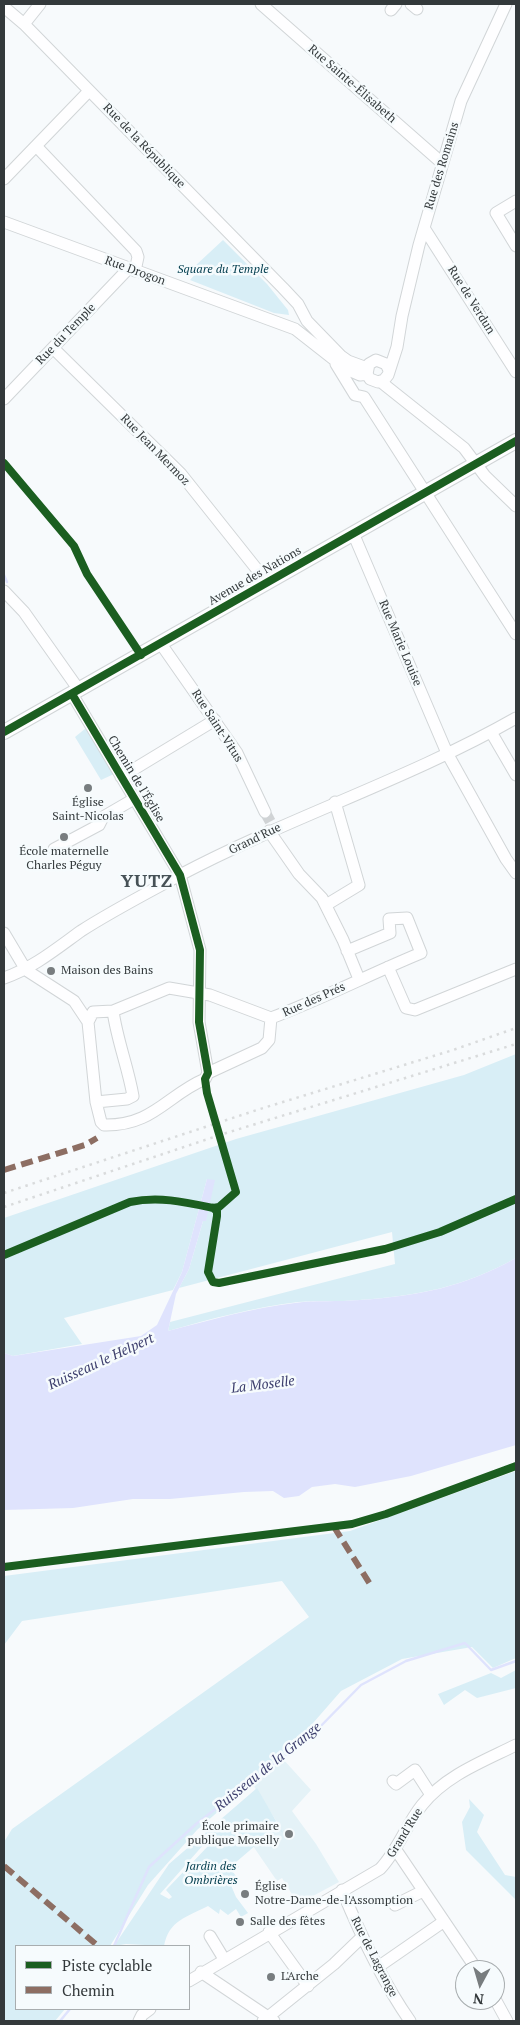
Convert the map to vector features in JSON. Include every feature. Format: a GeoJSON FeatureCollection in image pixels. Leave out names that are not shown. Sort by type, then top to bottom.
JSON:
{"type":"FeatureCollection","features":[{"type":"Feature","properties":{"kind":"main road","name":"Avenue des Nations"},"geometry":{"type":"LineString","coordinates":[[4,732],[516,441]]}},
{"type":"Feature","properties":{"kind":"street"},"geometry":{"type":"LineString","coordinates":[[24,24],[40,4]]}},
{"type":"Feature","properties":{"kind":"street","name":"Rue Sainte-Élisabeth"},"geometry":{"type":"LineString","coordinates":[[261,4],[442,163]]}},
{"type":"Feature","properties":{"kind":"street","name":"Rue des Romains"},"geometry":{"type":"LineString","coordinates":[[372,376],[386,378],[389,370],[397,347],[424,228],[461,101],[504,4]]}},
{"type":"Feature","properties":{"kind":"street","name":"Rue de la République"},"geometry":{"type":"LineString","coordinates":[[4,7],[24,24],[90,90],[298,304],[300,324],[335,362],[346,370],[360,375],[372,376]]}},
{"type":"Feature","properties":{"kind":"street"},"geometry":{"type":"LineString","coordinates":[[4,179],[90,90]]}},
{"type":"Feature","properties":{"kind":"street"},"geometry":{"type":"LineString","coordinates":[[36,146],[136,250],[138,257],[132,270]]}},
{"type":"Feature","properties":{"kind":"street"},"geometry":{"type":"LineString","coordinates":[[516,201],[496,213],[516,246]]}},
{"type":"Feature","properties":{"kind":"street","name":"Rue Drogon"},"geometry":{"type":"LineString","coordinates":[[4,222],[132,270],[300,324]]}},
{"type":"Feature","properties":{"kind":"street","name":"Rue de Verdun"},"geometry":{"type":"LineString","coordinates":[[424,228],[516,372]]}},
{"type":"Feature","properties":{"kind":"street","name":"Rue du Temple"},"geometry":{"type":"LineString","coordinates":[[4,399],[132,270]]}},
{"type":"Feature","properties":{"kind":"street","name":"Rue de la République"},"geometry":{"type":"LineString","coordinates":[[300,324],[348,361],[372,376]]}},
{"type":"Feature","properties":{"kind":"street","name":"Rue des Romains"},"geometry":{"type":"LineString","coordinates":[[380,360],[398,336]]}},
{"type":"Feature","properties":{"kind":"street","name":"Rue Jean Mermoz"},"geometry":{"type":"LineString","coordinates":[[53,348],[181,474],[266,582]]}},
{"type":"Feature","properties":{"kind":"street"},"geometry":{"type":"LineString","coordinates":[[364,397],[372,376],[372,361],[380,360],[386,364],[389,370]]}},
{"type":"Feature","properties":{"kind":"street","name":"Rue de la République"},"geometry":{"type":"LineString","coordinates":[[335,362],[355,395],[364,397],[516,634]]}},
{"type":"Feature","properties":{"kind":"street"},"geometry":{"type":"LineString","coordinates":[[372,376],[464,448],[485,476],[516,506]]}},
{"type":"Feature","properties":{"kind":"street","name":"Rue Marie Louise"},"geometry":{"type":"LineString","coordinates":[[353,533],[447,753],[506,859],[516,873]]}},
{"type":"Feature","properties":{"kind":"street","name":"Chemin de l'Église"},"geometry":{"type":"LineString","coordinates":[[4,591],[24,612],[75,692],[121,777],[180,875],[200,950],[199,1022],[206,1076]]}},
{"type":"Feature","properties":{"kind":"street","name":"Rue Saint-Vitus"},"geometry":{"type":"LineString","coordinates":[[161,644],[237,753],[270,824],[299,874],[322,898],[326,905],[359,979]]}},
{"type":"Feature","properties":{"kind":"street","name":"Grand'Rue"},"geometry":{"type":"LineString","coordinates":[[4,978],[26,970],[83,930],[270,824],[335,802],[447,753],[516,718]]}},
{"type":"Feature","properties":{"kind":"street"},"geometry":{"type":"LineString","coordinates":[[121,777],[215,720]]}},
{"type":"Feature","properties":{"kind":"street"},"geometry":{"type":"LineString","coordinates":[[491,732],[516,776]]}},
{"type":"Feature","properties":{"kind":"street"},"geometry":{"type":"LineString","coordinates":[[54,849],[99,825],[103,817],[134,799]]}},
{"type":"Feature","properties":{"kind":"street"},"geometry":{"type":"LineString","coordinates":[[326,905],[360,885],[335,802]]}},
{"type":"Feature","properties":{"kind":"street","name":"Rue des Prés"},"geometry":{"type":"LineString","coordinates":[[96,1102],[104,1128],[132,1122],[152,1115],[206,1076],[262,1048],[269,1040],[271,1018],[328,996],[359,979],[421,953],[407,918],[389,919],[390,933],[347,951]]}},
{"type":"Feature","properties":{"kind":"street"},"geometry":{"type":"LineString","coordinates":[[4,933],[26,970],[74,1001],[88,1022],[96,1102],[126,1099],[133,1096],[130,1077],[117,1038],[113,1011]]}},
{"type":"Feature","properties":{"kind":"street"},"geometry":{"type":"LineString","coordinates":[[388,967],[406,1008],[415,1010],[516,969]]}},
{"type":"Feature","properties":{"kind":"street"},"geometry":{"type":"LineString","coordinates":[[88,1022],[93,1012],[113,1011],[169,988],[221,999],[271,1018]]}},
{"type":"Feature","properties":{"kind":"street","name":"Grand'Rue"},"geometry":{"type":"LineString","coordinates":[[190,1980],[269,1932],[380,1869],[396,1850],[422,1805],[431,1795],[464,1770],[516,1745]]}},
{"type":"Feature","properties":{"kind":"street"},"geometry":{"type":"LineString","coordinates":[[393,1781],[396,1784],[414,1770],[431,1795]]}},
{"type":"Feature","properties":{"kind":"street"},"geometry":{"type":"LineString","coordinates":[[396,1850],[470,1960]]}},
{"type":"Feature","properties":{"kind":"street","name":"Rue de Lagrange"},"geometry":{"type":"LineString","coordinates":[[342,1890],[362,1937],[410,2021]]}},
{"type":"Feature","properties":{"kind":"street"},"geometry":{"type":"LineString","coordinates":[[395,1905],[423,1891]]}},
{"type":"Feature","properties":{"kind":"street"},"geometry":{"type":"LineString","coordinates":[[378,1967],[444,1922]]}},
{"type":"Feature","properties":{"kind":"street"},"geometry":{"type":"LineString","coordinates":[[269,1932],[308,1986]]}},
{"type":"Feature","properties":{"kind":"street"},"geometry":{"type":"LineString","coordinates":[[210,1936],[224,1959]]}},
{"type":"Feature","properties":{"kind":"street"},"geometry":{"type":"LineString","coordinates":[[201,1972],[269,2020],[362,1937]]}},
{"type":"Feature","properties":{"kind":"street"},"geometry":{"type":"LineString","coordinates":[[139,2021],[142,2015],[149,2010]]}},
{"type":"Feature","properties":{"kind":"street"},"geometry":{"type":"LineString","coordinates":[[501,2010],[507,2021]]}},
{"type":"Feature","properties":{"kind":"shaded area","name":"École primaire publique Moselly"},"geometry":{"type":"Polygon","coordinates":[[[283,1759],[311,1790],[292,1811],[316,1844],[339,1882],[298,1904],[282,1878],[277,1881],[253,1846],[279,1825],[253,1785],[283,1759]]]}},
{"type":"Feature","properties":{"kind":"green space","name":"Square du Temple"},"geometry":{"type":"Polygon","coordinates":[[[223,240],[267,284],[288,310],[289,315],[274,313],[190,280],[199,270],[195,266],[223,240]]]}},
{"type":"Feature","properties":{"kind":"green space"},"geometry":{"type":"Polygon","coordinates":[[[86,728],[114,774],[101,780],[75,737],[86,728]]]}},
{"type":"Feature","properties":{"kind":"green space"},"geometry":{"type":"Polygon","coordinates":[[[516,1054],[516,1258],[497,1268],[459,1283],[421,1293],[351,1301],[306,1301],[282,1304],[233,1314],[168,1331],[170,1322],[395,1264],[392,1232],[179,1288],[189,1269],[203,1221],[206,1221],[207,1179],[182,1272],[173,1290],[64,1318],[82,1344],[13,1356],[4,1353],[4,1218],[236,1139],[464,1075],[516,1054]]]}},
{"type":"Feature","properties":{"kind":"green space"},"geometry":{"type":"Polygon","coordinates":[[[516,1471],[516,1658],[493,1668],[472,1647],[402,1659],[341,1691],[293,1746],[197,1830],[148,1885],[111,1945],[15,1945],[15,2010],[64,2010],[55,2021],[4,2021],[4,1842],[12,1829],[309,1617],[282,1581],[22,1621],[4,1645],[4,1576],[350,1531],[516,1471]]]}},
{"type":"Feature","properties":{"kind":"green space"},"geometry":{"type":"Polygon","coordinates":[[[516,1670],[516,1688],[477,1698],[465,1690],[444,1705],[438,1694],[491,1673],[501,1678],[516,1670]]]}},
{"type":"Feature","properties":{"kind":"green space","name":"Jardin des Ombrières"},"geometry":{"type":"Polygon","coordinates":[[[257,1788],[283,1833],[277,1827],[235,1863],[239,1867],[233,1872],[236,1876],[230,1883],[236,1897],[248,1913],[241,1917],[236,1909],[228,1915],[220,1909],[219,1914],[208,1906],[180,1920],[170,1930],[164,1945],[115,1945],[169,1864],[257,1788]],[[212,1835],[160,1894],[169,1899],[172,1897],[166,1890],[214,1842],[217,1836],[212,1835]]]}},
{"type":"Feature","properties":{"kind":"green space"},"geometry":{"type":"Polygon","coordinates":[[[469,1799],[484,1815],[477,1832],[505,1875],[516,1877],[516,1900],[466,1850],[462,1822],[470,1807],[469,1799]]]}},
{"type":"Feature","properties":{"kind":"water","name":"La Moselle"},"geometry":{"type":"Polygon","coordinates":[[[207,1179],[215,1180],[206,1221],[203,1221],[189,1269],[176,1294],[168,1331],[279,1305],[303,1302],[352,1301],[422,1293],[478,1276],[516,1258],[516,1445],[411,1476],[355,1487],[335,1484],[312,1487],[299,1496],[284,1498],[273,1491],[244,1492],[170,1499],[133,1499],[73,1508],[4,1510],[4,1353],[13,1356],[141,1336],[157,1325],[182,1272],[207,1179]]]}},
{"type":"Feature","properties":{"kind":"waterway","name":"Ruisseau le Helpert"},"geometry":{"type":"LineString","coordinates":[[4,575],[7,582]]}},
{"type":"Feature","properties":{"kind":"waterway","name":"Ruisseau de la Grange"},"geometry":{"type":"LineString","coordinates":[[114,1945],[149,1867],[196,1824],[313,1734],[361,1685],[406,1661],[465,1643],[491,1670],[516,1661]]}},
{"type":"Feature","properties":{"kind":"waterway","name":"Ruisseau de la Grange"},"geometry":{"type":"LineString","coordinates":[[60,2021],[69,2010]]}},
{"type":"Feature","properties":{"kind":"tunnel"},"geometry":{"type":"LineString","coordinates":[[265,812],[271,823]]}},
{"type":"Feature","properties":{"kind":"railway"},"geometry":{"type":"LineString","coordinates":[[4,1193],[260,1109],[453,1050],[516,1028]]}},
{"type":"Feature","properties":{"kind":"railway"},"geometry":{"type":"LineString","coordinates":[[4,1207],[223,1134],[516,1044]]}},
{"type":"Feature","properties":{"kind":"marked path"},"geometry":{"type":"LineString","coordinates":[[4,1170],[85,1145],[97,1138]]}},
{"type":"Feature","properties":{"kind":"marked path"},"geometry":{"type":"LineString","coordinates":[[334,1527],[370,1584]]}},
{"type":"Feature","properties":{"kind":"marked path"},"geometry":{"type":"LineString","coordinates":[[4,1866],[97,1945]]}},
{"type":"Feature","properties":{"kind":"cycle path"},"geometry":{"type":"LineString","coordinates":[[4,732],[516,441]]}},
{"type":"Feature","properties":{"kind":"cycle path"},"geometry":{"type":"LineString","coordinates":[[4,463],[74,546],[87,574],[141,655]]}},
{"type":"Feature","properties":{"kind":"cycle path"},"geometry":{"type":"LineString","coordinates":[[4,1255],[130,1202],[162,1200],[213,1208],[219,1207],[236,1192],[207,1093],[205,1079],[208,1073],[199,1022],[200,950],[180,875],[72,694]]}},
{"type":"Feature","properties":{"kind":"cycle path"},"geometry":{"type":"LineString","coordinates":[[213,1208],[217,1211],[217,1216],[208,1272],[213,1282],[219,1283],[385,1249],[440,1232],[516,1199]]}},
{"type":"Feature","properties":{"kind":"cycle path"},"geometry":{"type":"LineString","coordinates":[[4,1567],[352,1524],[386,1514],[516,1466]]}},
{"type":"Feature","properties":{"kind":"place","name":"Église Saint-Nicolas"},"geometry":{"type":"Point","coordinates":[88,788]}},
{"type":"Feature","properties":{"kind":"place","name":"École maternelle Charles Péguy"},"geometry":{"type":"Point","coordinates":[64,837]}},
{"type":"Feature","properties":{"kind":"place","name":"Maison des Bains"},"geometry":{"type":"Point","coordinates":[51,971]}},
{"type":"Feature","properties":{"kind":"place","name":"École primaire publique Moselly"},"geometry":{"type":"Point","coordinates":[289,1834]}},
{"type":"Feature","properties":{"kind":"place","name":"Église Notre-Dame-de-l'Assomption"},"geometry":{"type":"Point","coordinates":[245,1894]}},
{"type":"Feature","properties":{"kind":"place","name":"Salle des fêtes"},"geometry":{"type":"Point","coordinates":[240,1922]}},
{"type":"Feature","properties":{"kind":"place","name":"L'Arche"},"geometry":{"type":"Point","coordinates":[271,1977]}},
{"type":"Feature","properties":{"kind":"district","name":"YUTZ"},"geometry":{"type":"Point","coordinates":[147,882]}}]}
